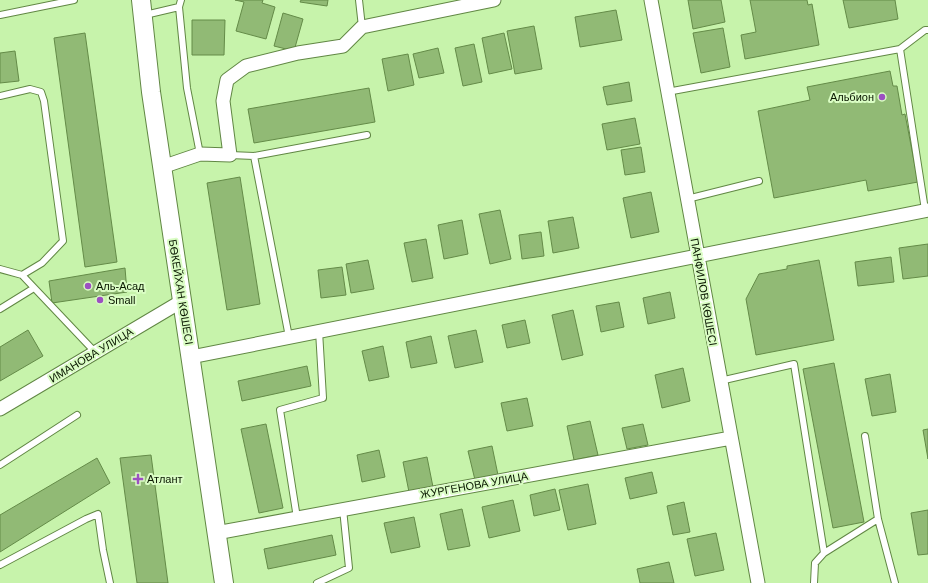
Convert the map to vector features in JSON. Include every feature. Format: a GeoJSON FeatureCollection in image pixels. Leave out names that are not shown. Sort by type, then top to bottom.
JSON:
{"type":"FeatureCollection","features":[{"type":"Feature","properties":{"kind":"street"},"geometry":{"type":"LineString","coordinates":[[162,167],[200,154],[230,155],[223,101],[227,80],[246,66],[298,53],[343,46],[362,27],[494,0]]}},
{"type":"Feature","properties":{"kind":"street","name":"ПАНФИЛОВ КӨШЕСІ"},"geometry":{"type":"LineString","coordinates":[[651,0],[758,583]]}},
{"type":"Feature","properties":{"kind":"street","name":"БӨКЕЙХАН КӨШЕСІ"},"geometry":{"type":"LineString","coordinates":[[141,8],[151,92],[224,583]]}},
{"type":"Feature","properties":{"kind":"street"},"geometry":{"type":"LineString","coordinates":[[191,357],[927,210]]}},
{"type":"Feature","properties":{"kind":"street","name":"ИМАНОВА УЛИЦА"},"geometry":{"type":"LineString","coordinates":[[0,409],[182,301]]}},
{"type":"Feature","properties":{"kind":"street","name":"ЖУРГЕНОВА УЛИЦА"},"geometry":{"type":"LineString","coordinates":[[216,533],[731,438]]}},
{"type":"Feature","properties":{"kind":"lane"},"geometry":{"type":"LineString","coordinates":[[0,15],[74,0]]}},
{"type":"Feature","properties":{"kind":"lane"},"geometry":{"type":"LineString","coordinates":[[181,0],[179,7],[187,88],[200,154]]}},
{"type":"Feature","properties":{"kind":"lane"},"geometry":{"type":"LineString","coordinates":[[359,0],[362,27]]}},
{"type":"Feature","properties":{"kind":"lane"},"geometry":{"type":"LineString","coordinates":[[141,8],[179,7]]}},
{"type":"Feature","properties":{"kind":"lane"},"geometry":{"type":"LineString","coordinates":[[668,92],[900,49],[925,30],[928,30]]}},
{"type":"Feature","properties":{"kind":"lane"},"geometry":{"type":"LineString","coordinates":[[900,49],[927,210]]}},
{"type":"Feature","properties":{"kind":"lane"},"geometry":{"type":"LineString","coordinates":[[0,96],[30,89],[41,92],[44,101],[63,241],[42,263],[22,275]]}},
{"type":"Feature","properties":{"kind":"lane"},"geometry":{"type":"LineString","coordinates":[[230,155],[254,156],[367,135]]}},
{"type":"Feature","properties":{"kind":"lane"},"geometry":{"type":"LineString","coordinates":[[254,156],[289,337]]}},
{"type":"Feature","properties":{"kind":"lane"},"geometry":{"type":"LineString","coordinates":[[687,199],[759,181]]}},
{"type":"Feature","properties":{"kind":"lane"},"geometry":{"type":"LineString","coordinates":[[0,269],[22,275],[95,352]]}},
{"type":"Feature","properties":{"kind":"lane"},"geometry":{"type":"LineString","coordinates":[[0,309],[34,288]]}},
{"type":"Feature","properties":{"kind":"lane"},"geometry":{"type":"LineString","coordinates":[[297,518],[280,410],[323,398],[319,331]]}},
{"type":"Feature","properties":{"kind":"lane"},"geometry":{"type":"LineString","coordinates":[[720,380],[794,364],[824,553]]}},
{"type":"Feature","properties":{"kind":"lane"},"geometry":{"type":"LineString","coordinates":[[0,465],[77,415]]}},
{"type":"Feature","properties":{"kind":"lane"},"geometry":{"type":"LineString","coordinates":[[865,436],[878,520],[895,583]]}},
{"type":"Feature","properties":{"kind":"lane"},"geometry":{"type":"LineString","coordinates":[[317,583],[349,568],[343,510]]}},
{"type":"Feature","properties":{"kind":"lane"},"geometry":{"type":"LineString","coordinates":[[0,565],[98,514],[103,550],[110,583]]}},
{"type":"Feature","properties":{"kind":"lane"},"geometry":{"type":"LineString","coordinates":[[814,583],[815,563],[824,553],[878,520]]}},
{"type":"Feature","properties":{"kind":"building"},"geometry":{"type":"Polygon","coordinates":[[[235,0],[263,0],[262,3],[275,7],[266,39],[236,31],[244,2],[235,0]]]}},
{"type":"Feature","properties":{"kind":"building"},"geometry":{"type":"Polygon","coordinates":[[[301,0],[328,0],[327,6],[300,2],[301,0]]]}},
{"type":"Feature","properties":{"kind":"building"},"geometry":{"type":"Polygon","coordinates":[[[688,0],[721,0],[725,22],[693,29],[688,0]]]}},
{"type":"Feature","properties":{"kind":"building"},"geometry":{"type":"Polygon","coordinates":[[[750,0],[807,0],[808,5],[812,4],[819,45],[745,59],[741,35],[756,32],[750,0]]]}},
{"type":"Feature","properties":{"kind":"building"},"geometry":{"type":"Polygon","coordinates":[[[843,0],[895,0],[898,19],[849,28],[843,0]]]}},
{"type":"Feature","properties":{"kind":"building"},"geometry":{"type":"Polygon","coordinates":[[[616,10],[622,40],[580,47],[575,17],[616,10]]]}},
{"type":"Feature","properties":{"kind":"building"},"geometry":{"type":"Polygon","coordinates":[[[283,13],[303,19],[294,51],[274,46],[283,13]]]}},
{"type":"Feature","properties":{"kind":"building"},"geometry":{"type":"Polygon","coordinates":[[[192,20],[225,20],[224,55],[192,55],[192,20]]]}},
{"type":"Feature","properties":{"kind":"building"},"geometry":{"type":"Polygon","coordinates":[[[534,26],[542,69],[515,74],[507,31],[534,26]]]}},
{"type":"Feature","properties":{"kind":"building"},"geometry":{"type":"Polygon","coordinates":[[[723,28],[730,67],[701,73],[693,33],[723,28]]]}},
{"type":"Feature","properties":{"kind":"building"},"geometry":{"type":"Polygon","coordinates":[[[85,33],[117,262],[85,267],[54,38],[85,33]]]}},
{"type":"Feature","properties":{"kind":"building"},"geometry":{"type":"Polygon","coordinates":[[[504,33],[512,69],[489,74],[482,38],[504,33]]]}},
{"type":"Feature","properties":{"kind":"building"},"geometry":{"type":"Polygon","coordinates":[[[474,44],[482,82],[463,86],[455,48],[474,44]]]}},
{"type":"Feature","properties":{"kind":"building"},"geometry":{"type":"Polygon","coordinates":[[[438,48],[444,73],[419,78],[413,54],[438,48]]]}},
{"type":"Feature","properties":{"kind":"building"},"geometry":{"type":"Polygon","coordinates":[[[15,51],[19,81],[0,83],[0,53],[15,51]]]}},
{"type":"Feature","properties":{"kind":"building"},"geometry":{"type":"Polygon","coordinates":[[[408,54],[414,85],[388,91],[382,59],[408,54]]]}},
{"type":"Feature","properties":{"kind":"building"},"geometry":{"type":"Polygon","coordinates":[[[890,71],[893,86],[897,86],[902,115],[905,114],[918,182],[868,191],[866,180],[774,198],[758,111],[810,100],[807,87],[890,71]]]}},
{"type":"Feature","properties":{"kind":"building"},"geometry":{"type":"Polygon","coordinates":[[[629,82],[632,101],[607,105],[603,87],[629,82]]]}},
{"type":"Feature","properties":{"kind":"building"},"geometry":{"type":"Polygon","coordinates":[[[369,88],[375,122],[254,143],[248,109],[369,88]]]}},
{"type":"Feature","properties":{"kind":"building"},"geometry":{"type":"Polygon","coordinates":[[[635,118],[640,144],[607,150],[602,124],[635,118]]]}},
{"type":"Feature","properties":{"kind":"building"},"geometry":{"type":"Polygon","coordinates":[[[641,147],[645,172],[625,175],[621,150],[641,147]]]}},
{"type":"Feature","properties":{"kind":"building"},"geometry":{"type":"Polygon","coordinates":[[[240,177],[260,304],[227,310],[207,183],[240,177]]]}},
{"type":"Feature","properties":{"kind":"building"},"geometry":{"type":"Polygon","coordinates":[[[651,192],[659,232],[631,238],[623,198],[651,192]]]}},
{"type":"Feature","properties":{"kind":"building"},"geometry":{"type":"Polygon","coordinates":[[[500,210],[511,259],[490,264],[479,214],[500,210]]]}},
{"type":"Feature","properties":{"kind":"building"},"geometry":{"type":"Polygon","coordinates":[[[573,217],[579,248],[553,253],[548,221],[573,217]]]}},
{"type":"Feature","properties":{"kind":"building"},"geometry":{"type":"Polygon","coordinates":[[[462,220],[468,254],[444,259],[438,225],[462,220]]]}},
{"type":"Feature","properties":{"kind":"building"},"geometry":{"type":"Polygon","coordinates":[[[541,232],[544,256],[522,259],[519,235],[541,232]]]}},
{"type":"Feature","properties":{"kind":"building"},"geometry":{"type":"Polygon","coordinates":[[[426,239],[433,278],[412,282],[404,243],[426,239]]]}},
{"type":"Feature","properties":{"kind":"building"},"geometry":{"type":"Polygon","coordinates":[[[928,244],[928,276],[903,279],[899,248],[928,244]]]}},
{"type":"Feature","properties":{"kind":"building"},"geometry":{"type":"Polygon","coordinates":[[[891,257],[894,282],[858,286],[855,262],[891,257]]]}},
{"type":"Feature","properties":{"kind":"building"},"geometry":{"type":"Polygon","coordinates":[[[368,260],[374,289],[351,293],[346,264],[368,260]]]}},
{"type":"Feature","properties":{"kind":"building"},"geometry":{"type":"Polygon","coordinates":[[[819,260],[834,340],[756,355],[746,299],[759,274],[787,269],[787,266],[819,260]]]}},
{"type":"Feature","properties":{"kind":"building"},"geometry":{"type":"Polygon","coordinates":[[[342,267],[346,295],[321,298],[318,270],[342,267]]]}},
{"type":"Feature","properties":{"kind":"building","name":"Аль-Асад"},"geometry":{"type":"Polygon","coordinates":[[[125,268],[127,292],[52,303],[49,281],[125,268]]]}},
{"type":"Feature","properties":{"kind":"building"},"geometry":{"type":"Polygon","coordinates":[[[670,292],[675,318],[648,324],[643,298],[670,292]]]}},
{"type":"Feature","properties":{"kind":"building"},"geometry":{"type":"Polygon","coordinates":[[[619,302],[624,327],[601,332],[596,306],[619,302]]]}},
{"type":"Feature","properties":{"kind":"building"},"geometry":{"type":"Polygon","coordinates":[[[573,310],[583,355],[562,360],[552,315],[573,310]]]}},
{"type":"Feature","properties":{"kind":"building"},"geometry":{"type":"Polygon","coordinates":[[[525,320],[530,343],[507,348],[502,325],[525,320]]]}},
{"type":"Feature","properties":{"kind":"building"},"geometry":{"type":"Polygon","coordinates":[[[28,330],[43,356],[0,381],[0,347],[28,330]]]}},
{"type":"Feature","properties":{"kind":"building"},"geometry":{"type":"Polygon","coordinates":[[[476,330],[483,362],[455,368],[448,336],[476,330]]]}},
{"type":"Feature","properties":{"kind":"building"},"geometry":{"type":"Polygon","coordinates":[[[431,336],[437,363],[411,368],[406,342],[431,336]]]}},
{"type":"Feature","properties":{"kind":"building"},"geometry":{"type":"Polygon","coordinates":[[[383,346],[389,377],[369,381],[362,351],[383,346]]]}},
{"type":"Feature","properties":{"kind":"building"},"geometry":{"type":"Polygon","coordinates":[[[834,363],[864,522],[833,528],[803,369],[834,363]]]}},
{"type":"Feature","properties":{"kind":"building"},"geometry":{"type":"Polygon","coordinates":[[[307,366],[311,386],[242,401],[238,381],[307,366]]]}},
{"type":"Feature","properties":{"kind":"building"},"geometry":{"type":"Polygon","coordinates":[[[683,368],[690,401],[662,408],[655,375],[683,368]]]}},
{"type":"Feature","properties":{"kind":"building"},"geometry":{"type":"Polygon","coordinates":[[[890,374],[896,412],[872,416],[865,379],[890,374]]]}},
{"type":"Feature","properties":{"kind":"building"},"geometry":{"type":"Polygon","coordinates":[[[527,398],[533,426],[507,431],[501,403],[527,398]]]}},
{"type":"Feature","properties":{"kind":"building"},"geometry":{"type":"Polygon","coordinates":[[[590,421],[598,455],[574,460],[567,426],[590,421]]]}},
{"type":"Feature","properties":{"kind":"building"},"geometry":{"type":"Polygon","coordinates":[[[266,424],[283,508],[259,513],[241,429],[266,424]]]}},
{"type":"Feature","properties":{"kind":"building"},"geometry":{"type":"Polygon","coordinates":[[[643,424],[648,445],[627,449],[622,428],[643,424]]]}},
{"type":"Feature","properties":{"kind":"building"},"geometry":{"type":"Polygon","coordinates":[[[928,429],[928,459],[923,430],[928,429]]]}},
{"type":"Feature","properties":{"kind":"building"},"geometry":{"type":"Polygon","coordinates":[[[492,446],[498,475],[475,480],[468,451],[492,446]]]}},
{"type":"Feature","properties":{"kind":"building"},"geometry":{"type":"Polygon","coordinates":[[[379,450],[385,477],[362,482],[357,455],[379,450]]]}},
{"type":"Feature","properties":{"kind":"building"},"geometry":{"type":"Polygon","coordinates":[[[151,455],[168,583],[137,583],[120,458],[151,455]]]}},
{"type":"Feature","properties":{"kind":"building"},"geometry":{"type":"Polygon","coordinates":[[[427,457],[433,487],[409,492],[403,462],[427,457]]]}},
{"type":"Feature","properties":{"kind":"building"},"geometry":{"type":"Polygon","coordinates":[[[97,458],[110,483],[0,552],[0,515],[97,458]]]}},
{"type":"Feature","properties":{"kind":"building"},"geometry":{"type":"Polygon","coordinates":[[[652,472],[657,493],[630,499],[625,478],[652,472]]]}},
{"type":"Feature","properties":{"kind":"building"},"geometry":{"type":"Polygon","coordinates":[[[588,484],[596,524],[568,530],[559,490],[588,484]]]}},
{"type":"Feature","properties":{"kind":"building"},"geometry":{"type":"Polygon","coordinates":[[[555,489],[560,510],[534,516],[530,495],[555,489]]]}},
{"type":"Feature","properties":{"kind":"building"},"geometry":{"type":"Polygon","coordinates":[[[513,500],[520,531],[489,538],[482,507],[513,500]]]}},
{"type":"Feature","properties":{"kind":"building"},"geometry":{"type":"Polygon","coordinates":[[[684,502],[690,532],[673,535],[667,506],[684,502]]]}},
{"type":"Feature","properties":{"kind":"building"},"geometry":{"type":"Polygon","coordinates":[[[462,509],[470,546],[448,550],[440,514],[462,509]]]}},
{"type":"Feature","properties":{"kind":"building"},"geometry":{"type":"Polygon","coordinates":[[[928,510],[928,554],[918,555],[911,513],[928,510]]]}},
{"type":"Feature","properties":{"kind":"building"},"geometry":{"type":"Polygon","coordinates":[[[414,517],[420,547],[391,553],[384,523],[414,517]]]}},
{"type":"Feature","properties":{"kind":"building"},"geometry":{"type":"Polygon","coordinates":[[[716,533],[724,570],[695,576],[687,539],[716,533]]]}},
{"type":"Feature","properties":{"kind":"building"},"geometry":{"type":"Polygon","coordinates":[[[332,535],[336,555],[268,569],[264,549],[332,535]]]}},
{"type":"Feature","properties":{"kind":"building"},"geometry":{"type":"Polygon","coordinates":[[[669,562],[674,583],[640,583],[637,569],[669,562]]]}},
{"type":"Feature","properties":{"kind":"place","name":"Альбион"},"geometry":{"type":"Point","coordinates":[882,97]}},
{"type":"Feature","properties":{"kind":"place","name":"Аль-Асад"},"geometry":{"type":"Point","coordinates":[88,286]}},
{"type":"Feature","properties":{"kind":"place","name":"Small"},"geometry":{"type":"Point","coordinates":[100,300]}},
{"type":"Feature","properties":{"kind":"place","name":"Атлант"},"geometry":{"type":"Point","coordinates":[138,479]}}]}
